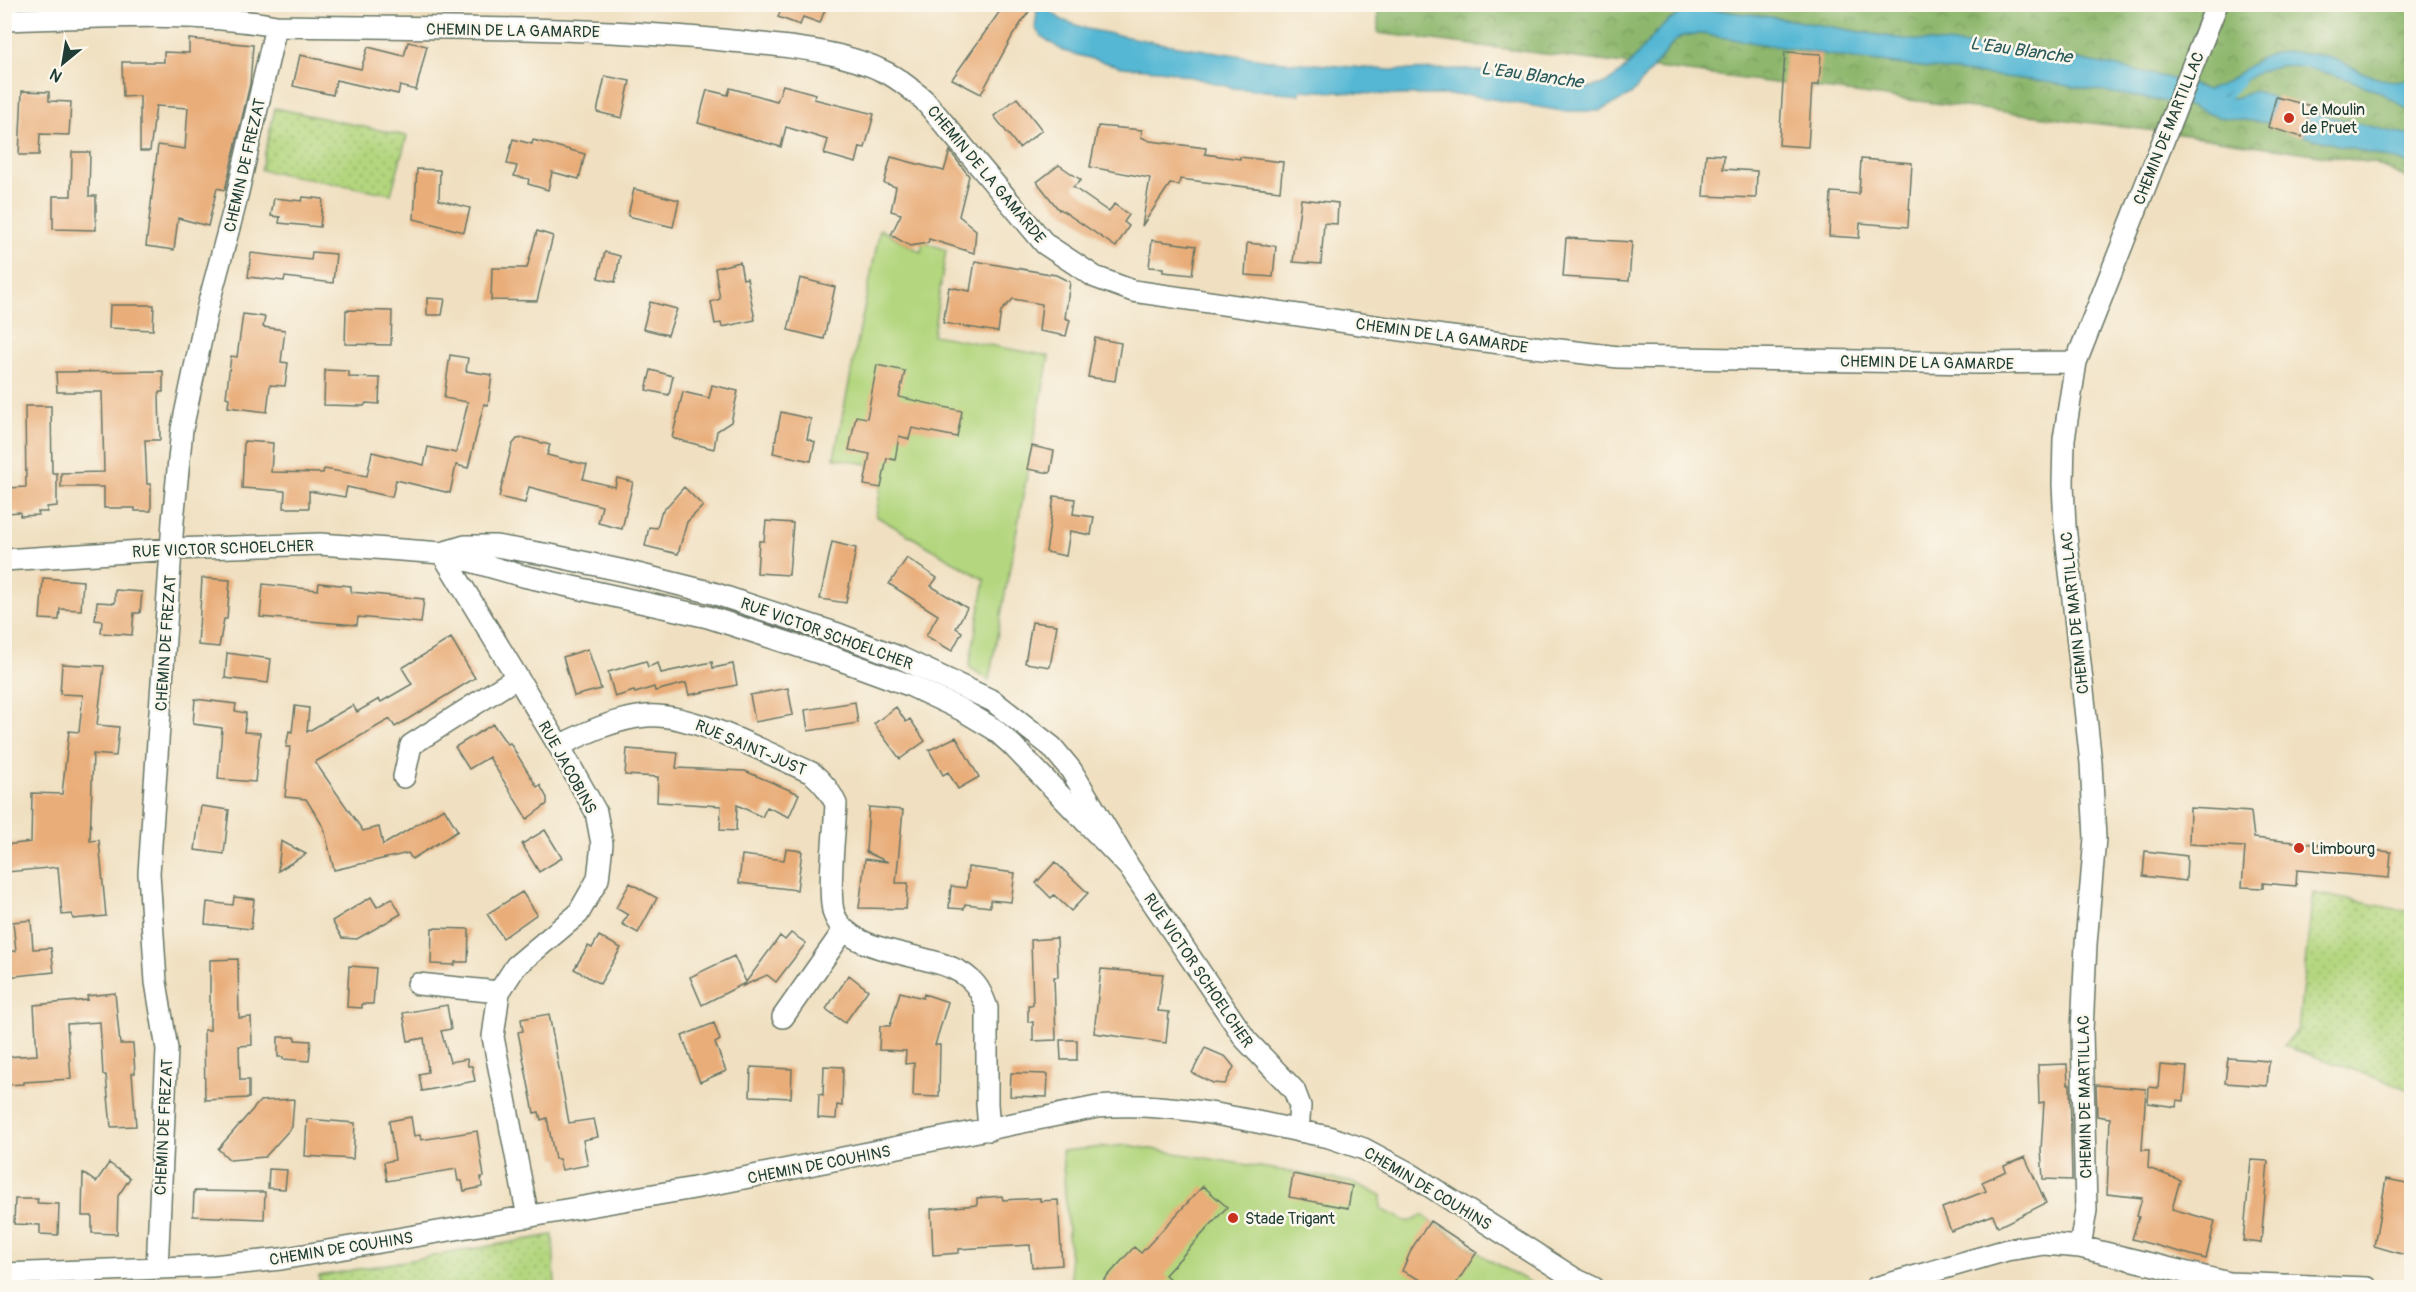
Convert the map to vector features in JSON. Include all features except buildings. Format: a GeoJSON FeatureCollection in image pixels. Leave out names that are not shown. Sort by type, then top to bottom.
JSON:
{"type":"FeatureCollection","features":[{"type":"Feature","properties":{"kind":"street","name":"CHEMIN DE MARTILLAC"},"geometry":{"type":"LineString","coordinates":[[2080,1247],[2086,1210],[2082,1124],[2082,1020],[2095,838],[2091,763],[2063,505],[2064,439],[2076,362],[2217,4]]}},
{"type":"Feature","properties":{"kind":"street","name":"CHEMIN DE LA GAMARDE"},"geometry":{"type":"LineString","coordinates":[[4,20],[170,18],[252,22],[276,26],[546,30],[655,34],[789,47],[852,60],[887,73],[903,82],[924,100],[1045,244],[1095,277],[1133,291],[1443,336],[1618,357],[1980,363],[2076,362]]}},
{"type":"Feature","properties":{"kind":"street","name":"CHEMIN DE FREZAT"},"geometry":{"type":"LineString","coordinates":[[157,1269],[167,1048],[156,982],[149,873],[173,521],[182,429],[208,306],[234,210],[276,26]]}},
{"type":"Feature","properties":{"kind":"street","name":"RUE VICTOR SCHOELCHER"},"geometry":{"type":"LineString","coordinates":[[4,560],[172,549],[320,544],[442,553],[523,576],[708,617],[835,657],[909,685],[962,710],[993,729],[1046,779],[1129,867],[1246,1040],[1294,1090],[1300,1106],[1298,1131]]}},
{"type":"Feature","properties":{"kind":"street","name":"RUE JACOBINS"},"geometry":{"type":"LineString","coordinates":[[442,553],[559,746],[596,812],[602,844],[598,879],[578,914],[516,966],[499,992],[494,1037],[528,1217]]}},
{"type":"Feature","properties":{"kind":"street"},"geometry":{"type":"LineString","coordinates":[[404,777],[411,745],[516,678]]}},
{"type":"Feature","properties":{"kind":"street","name":"RUE SAINT-JUST"},"geometry":{"type":"LineString","coordinates":[[559,746],[593,729],[623,720],[647,716],[669,717],[691,721],[812,773],[822,781],[836,804],[832,904],[838,923],[844,930]]}},
{"type":"Feature","properties":{"kind":"street"},"geometry":{"type":"LineString","coordinates":[[783,1017],[844,930],[860,940],[956,970],[972,980],[987,1008],[989,1130]]}},
{"type":"Feature","properties":{"kind":"street"},"geometry":{"type":"LineString","coordinates":[[418,984],[499,992]]}},
{"type":"Feature","properties":{"kind":"street","name":"CHEMIN DE COUHINS"},"geometry":{"type":"LineString","coordinates":[[4,1274],[157,1269],[281,1259],[694,1188],[1097,1107],[1132,1105],[1175,1108],[1351,1143],[1409,1173],[1575,1279],[1594,1287]]}},
{"type":"Feature","properties":{"kind":"street"},"geometry":{"type":"LineString","coordinates":[[1875,1287],[2007,1250],[2044,1244],[2080,1247],[2229,1285],[2367,1287]]}},
{"type":"Feature","properties":{"kind":"green space"},"geometry":{"type":"Polygon","coordinates":[[[1378,4],[2411,5],[2411,180],[2374,163],[2179,134],[1378,33],[1378,4]]]}},
{"type":"Feature","properties":{"kind":"green space"},"geometry":{"type":"Polygon","coordinates":[[[275,108],[407,136],[391,194],[261,170],[275,108]]]}},
{"type":"Feature","properties":{"kind":"green space"},"geometry":{"type":"Polygon","coordinates":[[[880,229],[921,252],[923,241],[946,250],[933,335],[1049,356],[989,680],[969,667],[985,580],[876,516],[884,467],[834,458],[880,229]]]}},
{"type":"Feature","properties":{"kind":"green space"},"geometry":{"type":"Polygon","coordinates":[[[2313,893],[2411,912],[2411,1090],[2284,1046],[2298,1029],[2313,893]]]}},
{"type":"Feature","properties":{"kind":"green space","name":"Stade Trigant"},"geometry":{"type":"Polygon","coordinates":[[[1127,1145],[1352,1182],[1381,1195],[1381,1209],[1408,1222],[1422,1215],[1491,1261],[1539,1287],[1072,1287],[1062,1151],[1127,1145]]]}},
{"type":"Feature","properties":{"kind":"green space"},"geometry":{"type":"Polygon","coordinates":[[[553,1235],[555,1287],[319,1287],[319,1276],[553,1235]]]}},
{"type":"Feature","properties":{"kind":"water"},"geometry":{"type":"Polygon","coordinates":[[[1033,5],[1042,5],[1062,20],[1087,29],[1275,61],[1391,70],[1468,69],[1582,88],[1600,85],[1615,77],[1662,26],[1676,16],[1699,9],[1777,18],[1902,39],[2059,56],[2164,77],[2207,90],[2227,82],[2253,63],[2273,54],[2303,52],[2334,59],[2380,79],[2399,81],[2411,79],[2411,114],[2387,96],[2350,80],[2293,66],[2271,67],[2222,96],[2235,98],[2256,91],[2276,99],[2269,123],[2218,117],[2186,105],[2039,81],[1854,59],[1701,34],[1682,36],[1673,43],[1631,95],[1599,111],[1562,111],[1469,95],[1393,95],[1300,90],[1300,94],[1233,88],[1168,71],[1122,67],[1063,51],[1041,36],[1035,28],[1037,12],[1033,5]]]}},
{"type":"Feature","properties":{"kind":"water"},"geometry":{"type":"Polygon","coordinates":[[[2309,112],[2411,136],[2411,164],[2303,136],[2309,112]]]}},
{"type":"Feature","properties":{"kind":"waterway","name":"L'Eau Blanche"},"geometry":{"type":"LineString","coordinates":[[2222,102],[2242,81]]}},
{"type":"Feature","properties":{"kind":"place","name":"Le Moulin de Pruet"},"geometry":{"type":"Point","coordinates":[2289,118]}},
{"type":"Feature","properties":{"kind":"place","name":"Limbourg"},"geometry":{"type":"Point","coordinates":[2299,848]}},
{"type":"Feature","properties":{"kind":"place","name":"Stade Trigant"},"geometry":{"type":"Point","coordinates":[1233,1218]}}]}
